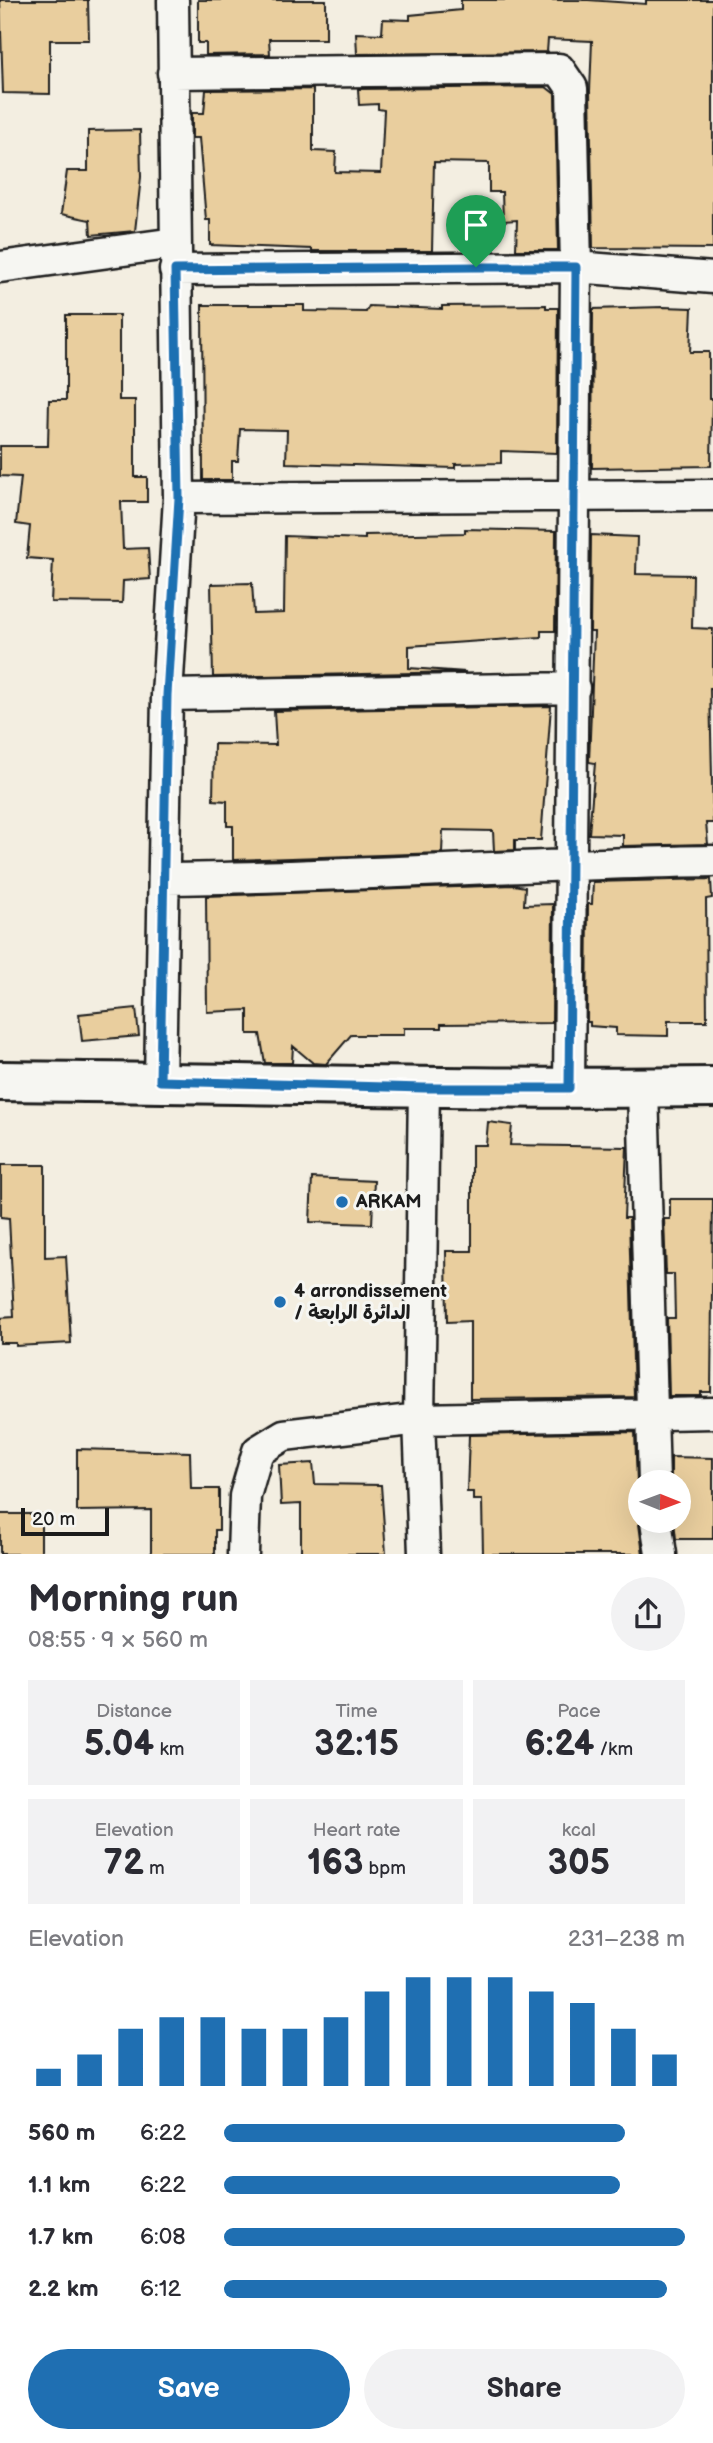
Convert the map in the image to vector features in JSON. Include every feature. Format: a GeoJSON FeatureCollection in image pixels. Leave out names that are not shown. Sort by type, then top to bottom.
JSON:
{"type":"FeatureCollection","features":[{"type":"Feature","properties":{"kind":"street"},"geometry":{"type":"LineString","coordinates":[[160,1081],[167,695],[179,498],[173,0]]}},
{"type":"Feature","properties":{"kind":"street"},"geometry":{"type":"LineString","coordinates":[[173,73],[559,69],[572,88],[576,267],[569,1088]]}},
{"type":"Feature","properties":{"kind":"street"},"geometry":{"type":"LineString","coordinates":[[0,267],[175,256],[576,267],[713,278]]}},
{"type":"Feature","properties":{"kind":"street"},"geometry":{"type":"LineString","coordinates":[[179,498],[713,495]]}},
{"type":"Feature","properties":{"kind":"street"},"geometry":{"type":"LineString","coordinates":[[167,695],[574,688]]}},
{"type":"Feature","properties":{"kind":"street"},"geometry":{"type":"LineString","coordinates":[[164,879],[279,878],[573,863],[713,861]]}},
{"type":"Feature","properties":{"kind":"street"},"geometry":{"type":"LineString","coordinates":[[0,1081],[160,1081],[424,1088],[713,1087]]}},
{"type":"Feature","properties":{"kind":"street"},"geometry":{"type":"LineString","coordinates":[[424,1088],[419,1419],[424,1554]]}},
{"type":"Feature","properties":{"kind":"street"},"geometry":{"type":"LineString","coordinates":[[643,1088],[653,1470]]}},
{"type":"Feature","properties":{"kind":"street"},"geometry":{"type":"LineString","coordinates":[[243,1554],[245,1496],[258,1451],[284,1435],[419,1419],[713,1413]]}},
{"type":"Feature","properties":{"kind":"street"},"geometry":{"type":"LineString","coordinates":[[658,1533],[661,1554]]}},
{"type":"Feature","properties":{"kind":"building"},"geometry":{"type":"Polygon","coordinates":[[[0,0],[88,0],[89,40],[50,40],[50,94],[3,93],[0,0]]]}},
{"type":"Feature","properties":{"kind":"building"},"geometry":{"type":"Polygon","coordinates":[[[198,0],[326,0],[326,39],[269,39],[270,54],[206,55],[206,43],[198,43],[198,0]]]}},
{"type":"Feature","properties":{"kind":"building"},"geometry":{"type":"Polygon","coordinates":[[[461,0],[588,0],[646,4],[646,0],[713,0],[713,249],[593,248],[590,91],[592,41],[548,39],[547,52],[357,54],[356,33],[382,34],[383,19],[410,20],[410,15],[461,10],[461,0]]]}},
{"type":"Feature","properties":{"kind":"building"},"geometry":{"type":"Polygon","coordinates":[[[546,87],[555,94],[558,250],[516,250],[517,220],[503,221],[502,192],[489,192],[489,163],[434,162],[432,251],[312,251],[210,245],[210,220],[206,220],[199,138],[192,138],[192,113],[204,113],[206,90],[313,89],[313,151],[336,152],[335,172],[381,173],[384,110],[378,109],[378,104],[359,105],[358,89],[546,87]]]}},
{"type":"Feature","properties":{"kind":"building"},"geometry":{"type":"Polygon","coordinates":[[[140,130],[141,177],[135,231],[91,235],[90,220],[61,214],[67,171],[88,171],[88,131],[140,130]]]}},
{"type":"Feature","properties":{"kind":"building"},"geometry":{"type":"Polygon","coordinates":[[[202,305],[304,305],[304,311],[366,312],[369,306],[442,309],[442,306],[546,305],[546,308],[558,308],[557,453],[501,451],[501,463],[455,464],[455,468],[286,463],[287,430],[240,429],[238,461],[232,461],[232,480],[203,480],[202,305]]]}},
{"type":"Feature","properties":{"kind":"building"},"geometry":{"type":"Polygon","coordinates":[[[692,308],[690,352],[709,352],[709,399],[712,399],[711,466],[592,468],[593,309],[692,308]]]}},
{"type":"Feature","properties":{"kind":"building"},"geometry":{"type":"Polygon","coordinates":[[[66,315],[119,315],[119,400],[135,400],[135,477],[147,477],[147,502],[121,502],[123,549],[148,548],[150,579],[123,581],[122,603],[51,602],[53,560],[27,558],[30,526],[16,524],[21,477],[0,476],[0,446],[48,446],[49,400],[66,400],[66,315]]]}},
{"type":"Feature","properties":{"kind":"building"},"geometry":{"type":"Polygon","coordinates":[[[465,529],[556,531],[555,631],[541,631],[541,637],[409,646],[409,668],[466,672],[213,677],[211,584],[252,583],[254,614],[284,613],[285,536],[365,539],[365,535],[465,533],[465,529]]]}},
{"type":"Feature","properties":{"kind":"building"},"geometry":{"type":"Polygon","coordinates":[[[591,535],[637,537],[636,574],[693,575],[692,628],[713,629],[713,688],[710,688],[713,823],[706,823],[708,844],[623,846],[623,835],[589,834],[595,763],[589,762],[594,632],[590,632],[591,535]]]}},
{"type":"Feature","properties":{"kind":"building"},"geometry":{"type":"Polygon","coordinates":[[[551,706],[541,840],[515,840],[515,850],[494,851],[493,831],[443,830],[442,853],[233,860],[233,826],[227,826],[227,801],[213,800],[214,744],[276,745],[274,711],[551,706]]]}},
{"type":"Feature","properties":{"kind":"building"},"geometry":{"type":"Polygon","coordinates":[[[711,879],[712,898],[706,899],[707,1021],[668,1021],[668,1036],[616,1035],[616,1028],[590,1026],[590,1022],[587,1022],[588,904],[592,904],[593,882],[711,879]]]}},
{"type":"Feature","properties":{"kind":"building"},"geometry":{"type":"Polygon","coordinates":[[[514,885],[525,887],[524,905],[553,904],[552,1023],[441,1024],[441,1028],[404,1028],[404,1035],[351,1035],[326,1064],[313,1063],[293,1046],[292,1063],[265,1063],[260,1034],[248,1034],[248,1010],[207,1012],[206,896],[514,885]]]}},
{"type":"Feature","properties":{"kind":"building"},"geometry":{"type":"Polygon","coordinates":[[[136,1008],[139,1036],[82,1041],[79,1014],[136,1008]]]}},
{"type":"Feature","properties":{"kind":"building"},"geometry":{"type":"Polygon","coordinates":[[[488,1122],[512,1125],[510,1145],[627,1147],[624,1218],[629,1218],[634,1397],[470,1399],[470,1321],[447,1322],[446,1251],[472,1251],[472,1145],[486,1145],[488,1122]]]}},
{"type":"Feature","properties":{"kind":"building"},"geometry":{"type":"Polygon","coordinates":[[[1,1165],[45,1165],[45,1257],[66,1256],[71,1343],[16,1346],[16,1343],[0,1343],[0,1318],[14,1317],[9,1218],[1,1217],[1,1165]]]}},
{"type":"Feature","properties":{"kind":"building","name":"ARKAM"},"geometry":{"type":"Polygon","coordinates":[[[312,1178],[374,1181],[372,1224],[310,1222],[312,1178]]]}},
{"type":"Feature","properties":{"kind":"building"},"geometry":{"type":"Polygon","coordinates":[[[670,1199],[713,1199],[711,1392],[701,1392],[701,1396],[669,1396],[667,1318],[675,1318],[674,1274],[666,1274],[664,1219],[670,1219],[670,1199]]]}},
{"type":"Feature","properties":{"kind":"building"},"geometry":{"type":"Polygon","coordinates":[[[635,1432],[637,1470],[628,1470],[628,1533],[640,1533],[643,1554],[483,1554],[482,1500],[473,1500],[473,1492],[467,1492],[469,1435],[635,1432]]]}},
{"type":"Feature","properties":{"kind":"building"},"geometry":{"type":"Polygon","coordinates":[[[77,1449],[190,1452],[191,1489],[219,1489],[219,1530],[215,1530],[215,1554],[151,1554],[151,1510],[77,1511],[77,1449]]]}},
{"type":"Feature","properties":{"kind":"building"},"geometry":{"type":"Polygon","coordinates":[[[671,1457],[713,1458],[713,1539],[676,1539],[675,1533],[691,1533],[691,1470],[671,1470],[671,1457]]]}},
{"type":"Feature","properties":{"kind":"building"},"geometry":{"type":"Polygon","coordinates":[[[313,1463],[315,1484],[381,1485],[386,1554],[301,1554],[301,1504],[281,1505],[279,1465],[313,1463]]]}},
{"type":"Feature","properties":{"kind":"building"},"geometry":{"type":"Polygon","coordinates":[[[0,1514],[41,1514],[41,1554],[0,1554],[0,1514]]]}},
{"type":"Feature","properties":{"kind":"place","name":"ARKAM"},"geometry":{"type":"Point","coordinates":[342,1202]}},
{"type":"Feature","properties":{"kind":"place","name":"4 arrondissement / الدائرة الرابعة"},"geometry":{"type":"Point","coordinates":[280,1302]}},
{"type":"Feature","properties":{"kind":"route"},"geometry":{"type":"LineString","coordinates":[[476,267],[576,267],[569,1088],[424,1088],[160,1081],[167,695],[179,498],[175,270],[476,267]]}}]}
